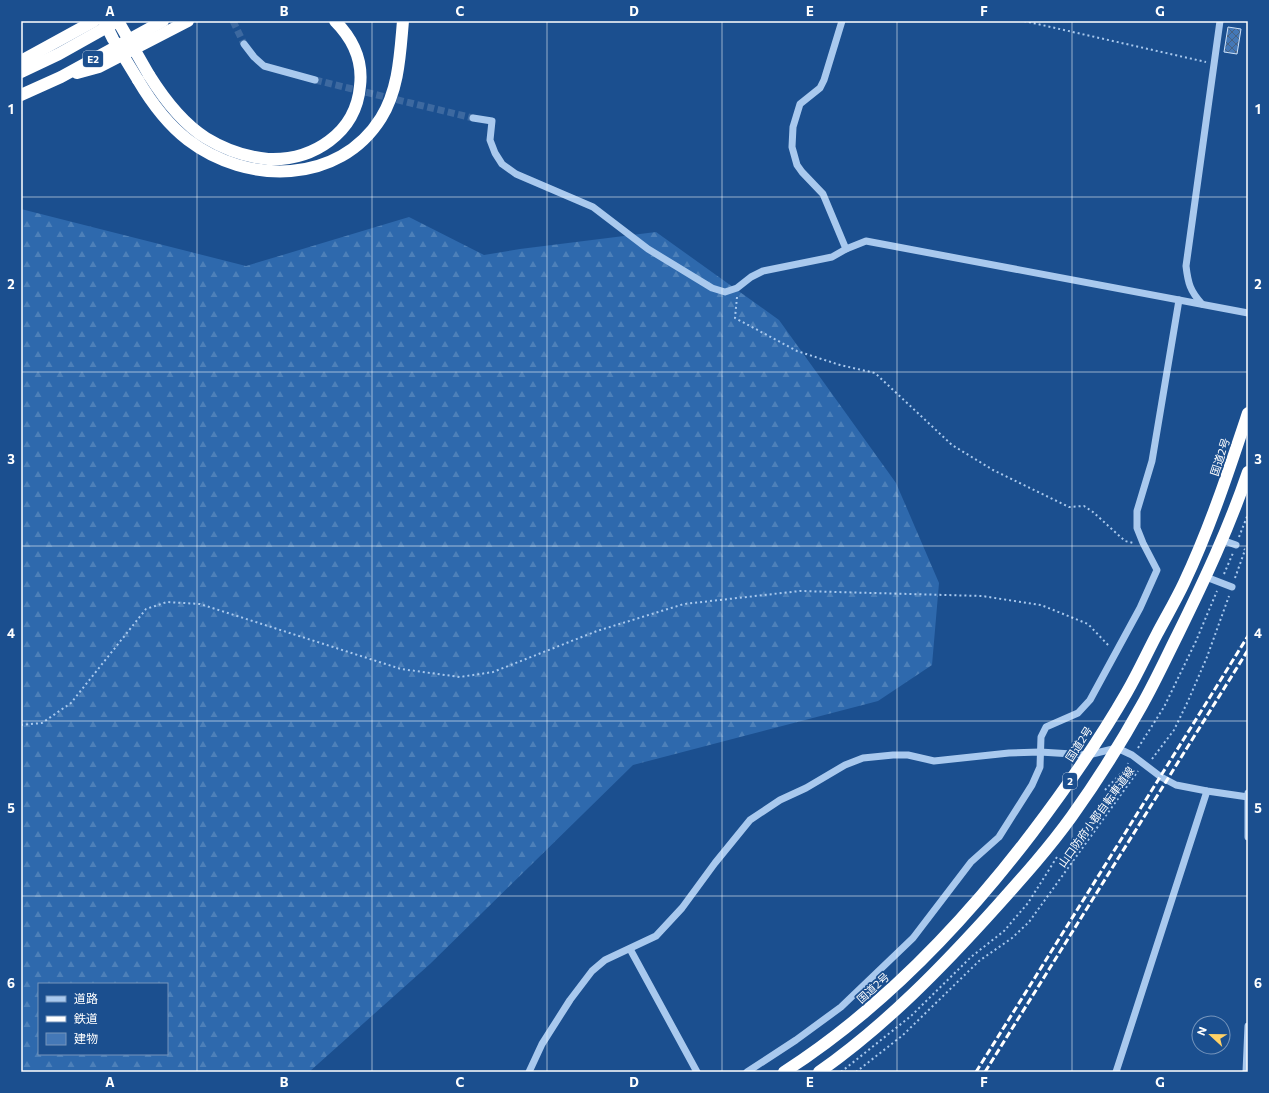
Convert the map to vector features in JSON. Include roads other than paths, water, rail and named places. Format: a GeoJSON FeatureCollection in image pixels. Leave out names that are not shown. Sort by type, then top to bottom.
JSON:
{"type":"FeatureCollection","features":[{"type":"Feature","properties":{"kind":"highway"},"geometry":{"type":"LineString","coordinates":[[21,61],[94,21]]}},
{"type":"Feature","properties":{"kind":"highway"},"geometry":{"type":"LineString","coordinates":[[104,21],[113,39],[148,97],[168,121],[188,140],[207,152],[238,166],[276,172],[310,168],[332,162],[351,150],[367,137],[381,118],[394,88],[399,63],[403,21]]}},
{"type":"Feature","properties":{"kind":"highway"},"geometry":{"type":"LineString","coordinates":[[118,21],[149,75],[168,102],[182,118],[196,130],[216,143],[240,153],[262,158],[282,158],[302,155],[324,146],[346,126],[353,115],[358,102],[361,77],[357,53],[348,36],[335,21]]}},
{"type":"Feature","properties":{"kind":"highway","name":"E2"},"geometry":{"type":"LineString","coordinates":[[21,72],[59,54],[118,21]]}},
{"type":"Feature","properties":{"kind":"highway","name":"E2"},"geometry":{"type":"LineString","coordinates":[[21,95],[61,77],[163,21]]}},
{"type":"Feature","properties":{"kind":"highway"},"geometry":{"type":"LineString","coordinates":[[61,77],[99,67],[188,21]]}},
{"type":"Feature","properties":{"kind":"highway","name":"国道2号"},"geometry":{"type":"LineString","coordinates":[[784,1072],[851,1024],[916,967],[986,892],[1054,804],[1088,755],[1127,692],[1184,582],[1219,501],[1248,413]]}},
{"type":"Feature","properties":{"kind":"highway","name":"2"},"geometry":{"type":"LineString","coordinates":[[819,1072],[895,1011],[964,943],[1030,869],[1072,816],[1116,748],[1142,704],[1206,577],[1248,472]]}},
{"type":"Feature","properties":{"kind":"street"},"geometry":{"type":"LineString","coordinates":[[842,21],[824,80],[820,88],[800,104],[793,127],[792,147],[802,172],[823,194],[846,249]]}},
{"type":"Feature","properties":{"kind":"street"},"geometry":{"type":"LineString","coordinates":[[1202,304],[1188,284],[1186,266],[1220,21]]}},
{"type":"Feature","properties":{"kind":"street"},"geometry":{"type":"LineString","coordinates":[[244,44],[254,58],[264,66],[315,80]]}},
{"type":"Feature","properties":{"kind":"street"},"geometry":{"type":"LineString","coordinates":[[473,118],[492,121],[490,140],[495,153],[502,164],[516,174],[592,206],[648,248],[712,288],[725,292],[737,288],[751,277],[763,271],[832,257],[866,240],[1248,313]]}},
{"type":"Feature","properties":{"kind":"street"},"geometry":{"type":"LineString","coordinates":[[747,1072],[796,1040],[841,1007],[913,938],[971,862],[998,837],[1035,779],[1040,767],[1041,737],[1046,727],[1078,713],[1090,700],[1140,608],[1157,570],[1137,528],[1137,510],[1152,461],[1179,300]]}},
{"type":"Feature","properties":{"kind":"street"},"geometry":{"type":"LineString","coordinates":[[1222,540],[1236,545]]}},
{"type":"Feature","properties":{"kind":"street"},"geometry":{"type":"LineString","coordinates":[[1206,577],[1232,587]]}},
{"type":"Feature","properties":{"kind":"street"},"geometry":{"type":"LineString","coordinates":[[529,1072],[546,1038],[570,1000],[592,971],[605,960],[656,936],[682,908],[715,863],[750,820],[780,800],[806,788],[845,765],[863,758],[908,755],[934,761],[1009,753],[1040,752],[1088,755],[1116,748],[1132,755],[1176,785],[1248,797]]}},
{"type":"Feature","properties":{"kind":"street"},"geometry":{"type":"LineString","coordinates":[[1116,1072],[1207,791]]}},
{"type":"Feature","properties":{"kind":"street"},"geometry":{"type":"LineString","coordinates":[[1248,793],[1248,836]]}},
{"type":"Feature","properties":{"kind":"street"},"geometry":{"type":"LineString","coordinates":[[630,949],[697,1072]]}},
{"type":"Feature","properties":{"kind":"street"},"geometry":{"type":"LineString","coordinates":[[1246,1072],[1248,1026]]}},
{"type":"Feature","properties":{"kind":"tunnel"},"geometry":{"type":"LineString","coordinates":[[233,21],[244,44]]}},
{"type":"Feature","properties":{"kind":"tunnel"},"geometry":{"type":"LineString","coordinates":[[315,80],[473,118]]}},
{"type":"Feature","properties":{"kind":"railway"},"geometry":{"type":"LineString","coordinates":[[976,1072],[1248,636]]}},
{"type":"Feature","properties":{"kind":"railway"},"geometry":{"type":"LineString","coordinates":[[985,1072],[1248,650]]}}]}
